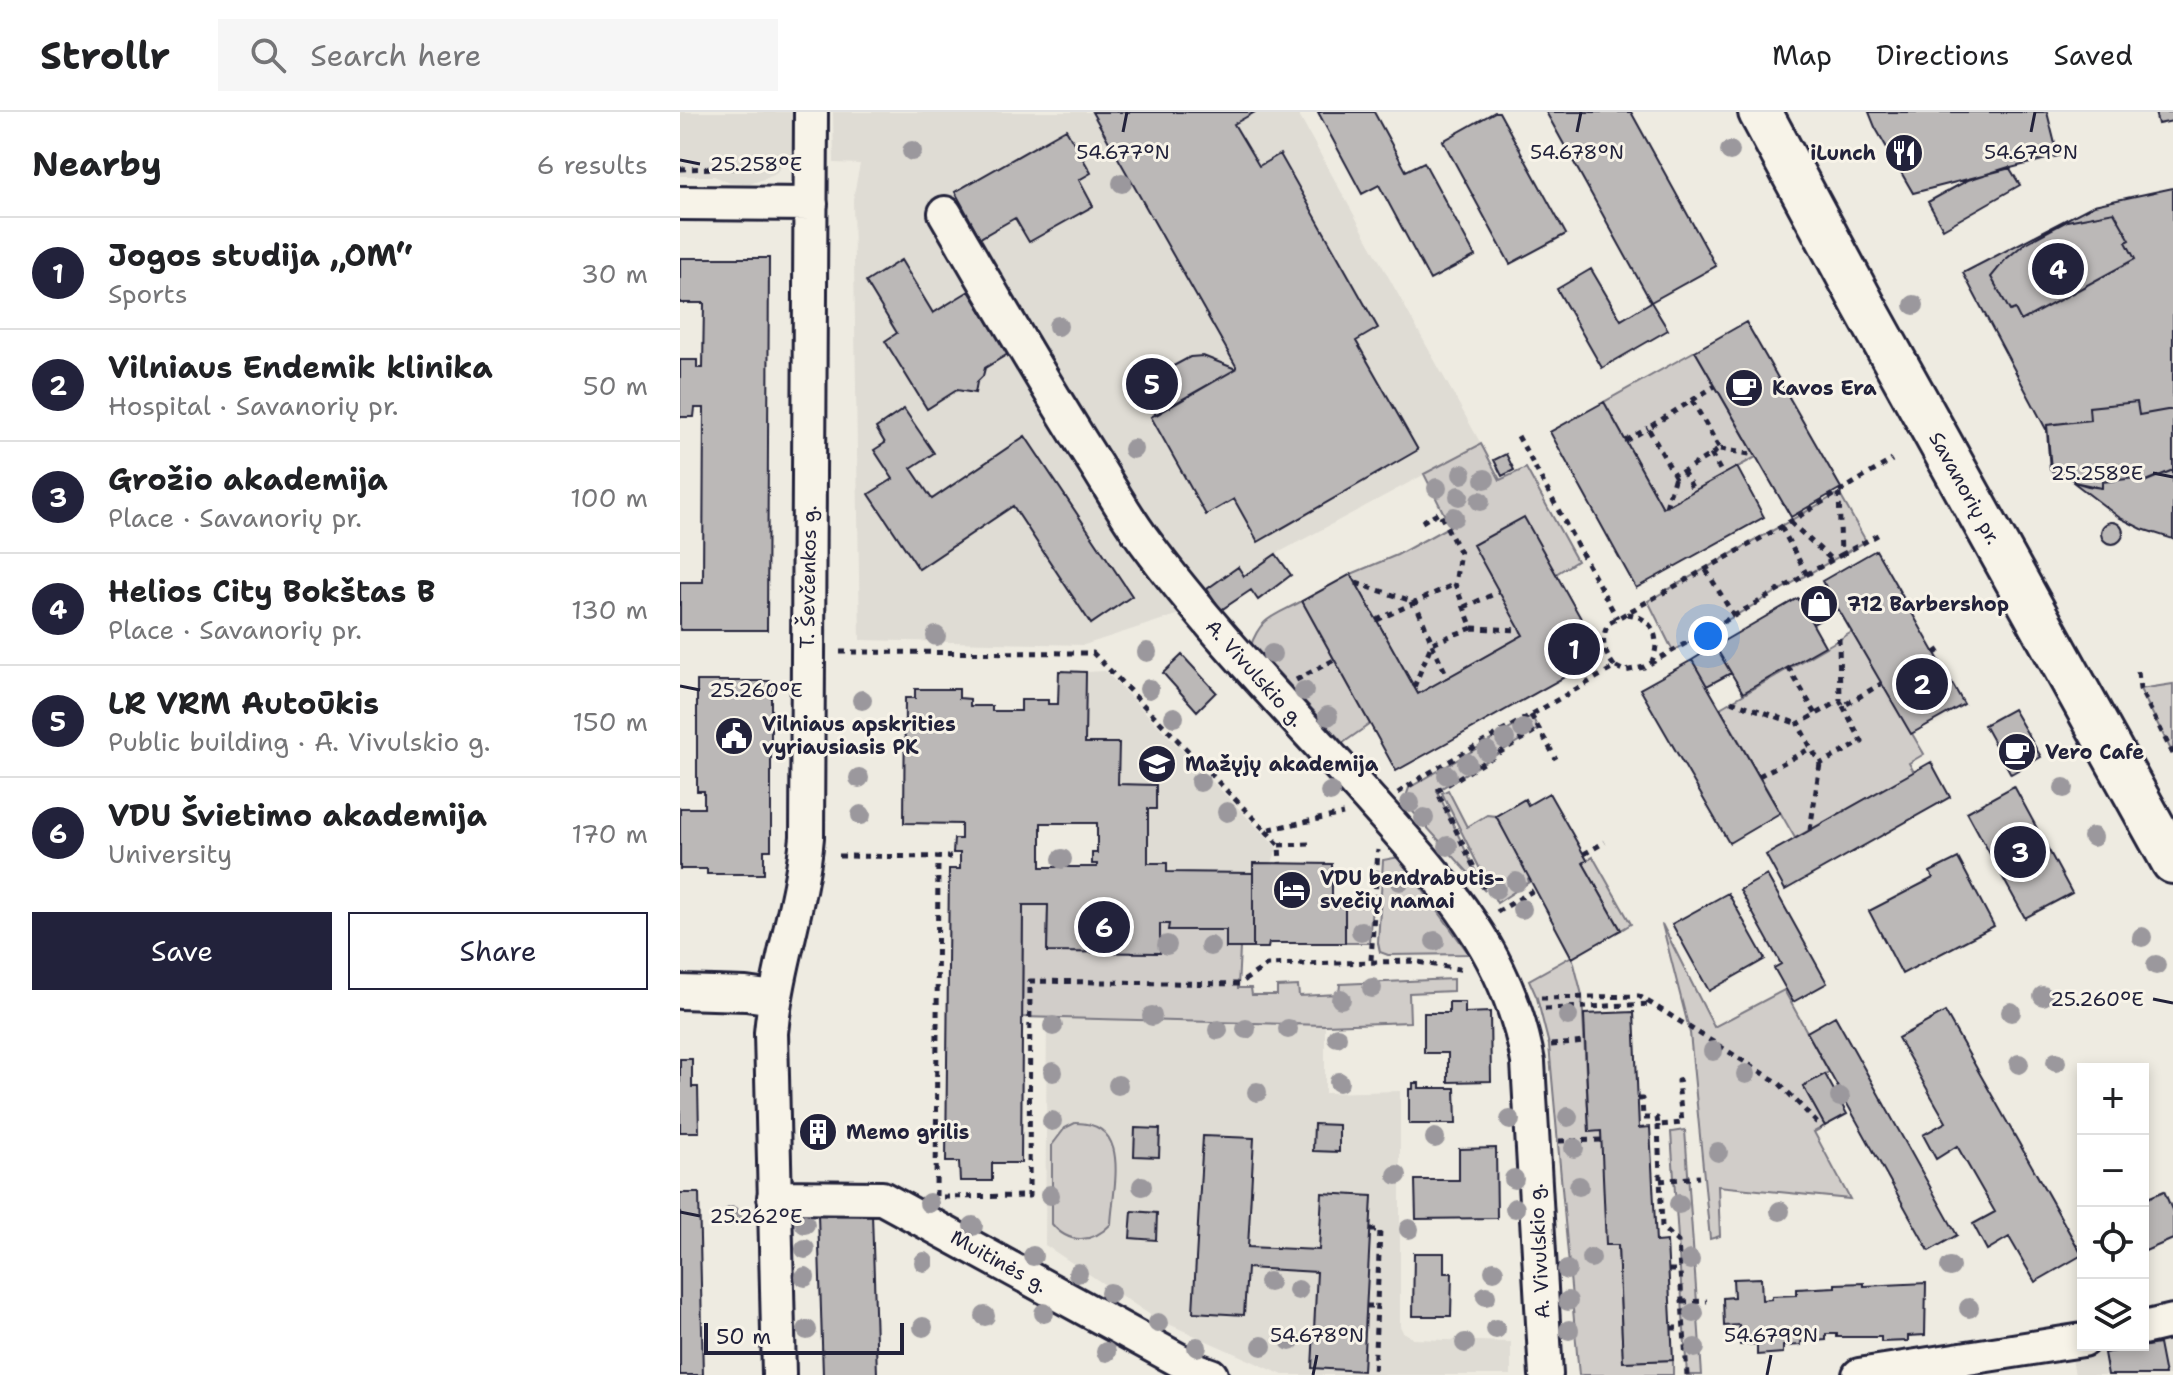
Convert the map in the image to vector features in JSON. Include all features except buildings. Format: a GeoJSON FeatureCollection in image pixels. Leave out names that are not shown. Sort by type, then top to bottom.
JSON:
{"type":"FeatureCollection","features":[{"type":"Feature","properties":{"kind":"main road","name":"Savanorių pr."},"geometry":{"type":"LineString","coordinates":[[1760,112],[2173,862]]}},
{"type":"Feature","properties":{"kind":"street","name":"T. Ševčenkos g."},"geometry":{"type":"LineString","coordinates":[[779,1375],[771,1033],[774,998],[803,875],[807,837],[811,112]]}},
{"type":"Feature","properties":{"kind":"street"},"geometry":{"type":"LineString","coordinates":[[680,203],[811,204]]}},
{"type":"Feature","properties":{"kind":"street","name":"A. Vivulskio g."},"geometry":{"type":"LineString","coordinates":[[945,213],[1058,407],[1144,541],[1184,593],[1471,919],[1504,977],[1517,1014],[1528,1062],[1546,1375]]}},
{"type":"Feature","properties":{"kind":"street"},"geometry":{"type":"LineString","coordinates":[[680,992],[774,998]]}},
{"type":"Feature","properties":{"kind":"street","name":"Muitinės g."},"geometry":{"type":"LineString","coordinates":[[774,1197],[882,1198],[1211,1375]]}},
{"type":"Feature","properties":{"kind":"street"},"geometry":{"type":"LineString","coordinates":[[2149,1327],[2173,1321]]}},
{"type":"Feature","properties":{"kind":"street"},"geometry":{"type":"LineString","coordinates":[[1859,1375],[2077,1341]]}},
{"type":"Feature","properties":{"kind":"path"},"geometry":{"type":"LineString","coordinates":[[680,169],[774,167],[785,152]]}},
{"type":"Feature","properties":{"kind":"path"},"geometry":{"type":"LineString","coordinates":[[1626,441],[1715,386]]}},
{"type":"Feature","properties":{"kind":"path"},"geometry":{"type":"LineString","coordinates":[[1692,400],[1720,449]]}},
{"type":"Feature","properties":{"kind":"path"},"geometry":{"type":"LineString","coordinates":[[1648,428],[1675,476]]}},
{"type":"Feature","properties":{"kind":"path"},"geometry":{"type":"LineString","coordinates":[[1518,436],[1617,618]]}},
{"type":"Feature","properties":{"kind":"path"},"geometry":{"type":"LineString","coordinates":[[1666,507],[1675,476],[1711,454],[1720,449],[1755,455]]}},
{"type":"Feature","properties":{"kind":"path"},"geometry":{"type":"LineString","coordinates":[[1711,454],[1723,475]]}},
{"type":"Feature","properties":{"kind":"path"},"geometry":{"type":"LineString","coordinates":[[1883,532],[1635,671],[1615,667],[1607,657],[1603,633],[1609,623],[1790,522],[1892,460]]}},
{"type":"Feature","properties":{"kind":"path"},"geometry":{"type":"LineString","coordinates":[[1683,471],[1694,491]]}},
{"type":"Feature","properties":{"kind":"path"},"geometry":{"type":"LineString","coordinates":[[1839,493],[1841,555]]}},
{"type":"Feature","properties":{"kind":"path"},"geometry":{"type":"LineString","coordinates":[[1422,522],[1439,512],[1460,553],[1455,584],[1472,628]]}},
{"type":"Feature","properties":{"kind":"path"},"geometry":{"type":"LineString","coordinates":[[1790,522],[1832,560]]}},
{"type":"Feature","properties":{"kind":"path"},"geometry":{"type":"LineString","coordinates":[[1781,527],[1807,575]]}},
{"type":"Feature","properties":{"kind":"path"},"geometry":{"type":"LineString","coordinates":[[1706,570],[1734,616]]}},
{"type":"Feature","properties":{"kind":"path"},"geometry":{"type":"LineString","coordinates":[[1356,583],[1415,602],[1448,678]]}},
{"type":"Feature","properties":{"kind":"path"},"geometry":{"type":"LineString","coordinates":[[1377,620],[1455,584]]}},
{"type":"Feature","properties":{"kind":"path"},"geometry":{"type":"LineString","coordinates":[[1464,607],[1499,592]]}},
{"type":"Feature","properties":{"kind":"path"},"geometry":{"type":"LineString","coordinates":[[1626,614],[1637,615],[1654,629],[1658,643],[1652,662]]}},
{"type":"Feature","properties":{"kind":"path"},"geometry":{"type":"LineString","coordinates":[[1414,687],[1432,643],[1472,628],[1521,630]]}},
{"type":"Feature","properties":{"kind":"path"},"geometry":{"type":"LineString","coordinates":[[1820,764],[1862,742],[1841,704],[1839,638]]}},
{"type":"Feature","properties":{"kind":"path"},"geometry":{"type":"LineString","coordinates":[[1935,653],[1944,647]]}},
{"type":"Feature","properties":{"kind":"path"},"geometry":{"type":"LineString","coordinates":[[840,652],[1093,653],[1279,845],[1280,863]]}},
{"type":"Feature","properties":{"kind":"path"},"geometry":{"type":"LineString","coordinates":[[1273,692],[1334,660]]}},
{"type":"Feature","properties":{"kind":"path"},"geometry":{"type":"LineString","coordinates":[[1406,786],[1615,667]]}},
{"type":"Feature","properties":{"kind":"path"},"geometry":{"type":"LineString","coordinates":[[1788,667],[1816,714]]}},
{"type":"Feature","properties":{"kind":"path"},"geometry":{"type":"LineString","coordinates":[[2138,672],[2140,689],[2173,754]]}},
{"type":"Feature","properties":{"kind":"path"},"geometry":{"type":"LineString","coordinates":[[1798,724],[1881,684]]}},
{"type":"Feature","properties":{"kind":"path"},"geometry":{"type":"LineString","coordinates":[[1731,701],[1798,724],[1820,764],[1810,830]]}},
{"type":"Feature","properties":{"kind":"path"},"geometry":{"type":"LineString","coordinates":[[1531,715],[1556,759]]}},
{"type":"Feature","properties":{"kind":"path"},"geometry":{"type":"LineString","coordinates":[[1437,791],[1538,729]]}},
{"type":"Feature","properties":{"kind":"path"},"geometry":{"type":"LineString","coordinates":[[1759,776],[1811,748]]}},
{"type":"Feature","properties":{"kind":"path"},"geometry":{"type":"LineString","coordinates":[[1371,960],[1379,811]]}},
{"type":"Feature","properties":{"kind":"path"},"geometry":{"type":"LineString","coordinates":[[1265,830],[1331,815]]}},
{"type":"Feature","properties":{"kind":"path"},"geometry":{"type":"LineString","coordinates":[[1584,854],[1605,842]]}},
{"type":"Feature","properties":{"kind":"path"},"geometry":{"type":"LineString","coordinates":[[1279,845],[1309,844]]}},
{"type":"Feature","properties":{"kind":"path"},"geometry":{"type":"LineString","coordinates":[[839,856],[951,857]]}},
{"type":"Feature","properties":{"kind":"path"},"geometry":{"type":"LineString","coordinates":[[936,1197],[938,857]]}},
{"type":"Feature","properties":{"kind":"path"},"geometry":{"type":"LineString","coordinates":[[1497,913],[1534,890]]}},
{"type":"Feature","properties":{"kind":"path"},"geometry":{"type":"LineString","coordinates":[[882,1198],[1029,1196],[1030,981],[1239,984],[1267,965],[1412,961]]}},
{"type":"Feature","properties":{"kind":"path"},"geometry":{"type":"LineString","coordinates":[[1551,999],[1639,996],[1779,1083],[1822,1128]]}},
{"type":"Feature","properties":{"kind":"path"},"geometry":{"type":"LineString","coordinates":[[1537,998],[1541,1009],[1653,1004]]}},
{"type":"Feature","properties":{"kind":"path"},"geometry":{"type":"LineString","coordinates":[[1658,1125],[1682,1123],[1678,1081],[1686,1079]]}},
{"type":"Feature","properties":{"kind":"path"},"geometry":{"type":"LineString","coordinates":[[1638,1099],[1642,1099],[1643,1118],[1657,1118],[1658,1215],[1662,1228],[1678,1242],[1687,1375]]}},
{"type":"Feature","properties":{"kind":"path"},"geometry":{"type":"LineString","coordinates":[[1534,1143],[1602,1140]]}},
{"type":"Feature","properties":{"kind":"path"},"geometry":{"type":"LineString","coordinates":[[1660,1181],[1699,1177]]}},
{"type":"Feature","properties":{"kind":"path"},"geometry":{"type":"LineString","coordinates":[[1370,1230],[1380,1230],[1374,1375]]}},
{"type":"Feature","properties":{"kind":"path"},"geometry":{"type":"LineString","coordinates":[[1669,1270],[1680,1270]]}},
{"type":"Feature","properties":{"kind":"path"},"geometry":{"type":"LineString","coordinates":[[1682,1302],[1707,1301]]}},
{"type":"Feature","properties":{"kind":"path"},"geometry":{"type":"LineString","coordinates":[[1366,1306],[1376,1306]]}},
{"type":"Feature","properties":{"kind":"path"},"geometry":{"type":"LineString","coordinates":[[1671,1328],[1683,1328]]}},
{"type":"Feature","properties":{"kind":"shaded area"},"geometry":{"type":"Polygon","coordinates":[[[680,112],[793,112],[793,146],[789,158],[774,175],[750,184],[730,183],[714,176],[680,176],[680,112]]]}},
{"type":"Feature","properties":{"kind":"shaded area"},"geometry":{"type":"Polygon","coordinates":[[[833,112],[1297,112],[1481,444],[1276,554],[1244,576],[1238,568],[1207,589],[1212,597],[1198,608],[1084,645],[860,640],[853,199],[860,164],[834,163],[833,112]]]}},
{"type":"Feature","properties":{"kind":"shaded area"},"geometry":{"type":"Polygon","coordinates":[[[1695,351],[1756,457],[1663,508],[1604,402],[1695,351]]]}},
{"type":"Feature","properties":{"kind":"shaded area"},"geometry":{"type":"Polygon","coordinates":[[[1481,444],[1500,480],[1526,468],[1577,561],[1556,574],[1523,635],[1418,694],[1351,574],[1397,555],[1450,526],[1424,474],[1481,444]]]}},
{"type":"Feature","properties":{"kind":"shaded area"},"geometry":{"type":"Polygon","coordinates":[[[1839,493],[1866,541],[1673,651],[1648,601],[1839,493]]]}},
{"type":"Feature","properties":{"kind":"shaded area"},"geometry":{"type":"Polygon","coordinates":[[[1302,601],[1370,724],[1343,743],[1266,659],[1261,664],[1250,648],[1263,623],[1302,601]]]}},
{"type":"Feature","properties":{"kind":"shaded area"},"geometry":{"type":"Polygon","coordinates":[[[1852,632],[1924,754],[1909,763],[1914,772],[1795,838],[1720,708],[1852,632]]]}},
{"type":"Feature","properties":{"kind":"shaded area","name":"Mažųjų akademija"},"geometry":{"type":"Polygon","coordinates":[[[1105,671],[1277,848],[1272,863],[1253,864],[1253,873],[1167,872],[1148,863],[1148,809],[1156,809],[1118,784],[1119,744],[1085,743],[1086,672],[1105,671]]]}},
{"type":"Feature","properties":{"kind":"shaded area"},"geometry":{"type":"Polygon","coordinates":[[[2173,684],[2173,754],[2140,689],[2173,684]]]}},
{"type":"Feature","properties":{"kind":"shaded area"},"geometry":{"type":"Polygon","coordinates":[[[1532,716],[1538,729],[1437,791],[1485,891],[1404,802],[1409,788],[1532,716]]]}},
{"type":"Feature","properties":{"kind":"shaded area"},"geometry":{"type":"Polygon","coordinates":[[[1448,790],[1467,827],[1487,815],[1496,816],[1531,877],[1529,882],[1497,903],[1442,793],[1448,790]]]}},
{"type":"Feature","properties":{"kind":"shaded area"},"geometry":{"type":"Polygon","coordinates":[[[1399,857],[1469,954],[1388,955],[1380,952],[1383,860],[1399,857]]]}},
{"type":"Feature","properties":{"kind":"shaded area"},"geometry":{"type":"Polygon","coordinates":[[[1593,857],[1631,924],[1621,930],[1583,863],[1593,857]]]}},
{"type":"Feature","properties":{"kind":"shaded area"},"geometry":{"type":"Polygon","coordinates":[[[1023,905],[1048,905],[1047,951],[1160,924],[1169,924],[1169,930],[1226,930],[1240,948],[1238,988],[1251,988],[1252,995],[1277,995],[1277,987],[1298,986],[1299,996],[1339,994],[1340,984],[1453,979],[1453,991],[1409,993],[1410,1022],[1325,1025],[1022,1017],[1023,905]]]}},
{"type":"Feature","properties":{"kind":"shaded area"},"geometry":{"type":"Polygon","coordinates":[[[1372,906],[1369,943],[1345,943],[1345,907],[1372,906]]]}},
{"type":"Feature","properties":{"kind":"shaded area"},"geometry":{"type":"Polygon","coordinates":[[[1662,924],[1714,1027],[1784,990],[1829,1072],[1803,1086],[1825,1126],[1814,1132],[1850,1199],[1718,1186],[1720,1236],[1710,1239],[1690,1033],[1662,924]]]}},
{"type":"Feature","properties":{"kind":"shaded area"},"geometry":{"type":"Polygon","coordinates":[[[1572,956],[1582,995],[1589,1131],[1601,1131],[1618,1245],[1623,1362],[1673,1360],[1673,1375],[1579,1375],[1549,1045],[1529,980],[1572,956]]]}},
{"type":"Feature","properties":{"kind":"shaded area"},"geometry":{"type":"Polygon","coordinates":[[[1047,1017],[1325,1025],[1325,1093],[1400,1091],[1400,1326],[1403,1332],[1413,1339],[1511,1342],[1511,1375],[1283,1375],[1155,1318],[1045,1245],[1047,1017]]]}},
{"type":"Feature","properties":{"kind":"shaded area"},"geometry":{"type":"Polygon","coordinates":[[[1075,1123],[1093,1125],[1105,1133],[1112,1144],[1116,1175],[1111,1224],[1097,1235],[1081,1239],[1066,1236],[1052,1224],[1052,1145],[1065,1128],[1075,1123]]]}},
{"type":"Feature","properties":{"kind":"shaded area"},"geometry":{"type":"Polygon","coordinates":[[[1685,1130],[1702,1375],[1687,1375],[1671,1132],[1685,1130]]]}},
{"type":"Feature","properties":{"kind":"shaded area"},"geometry":{"type":"Polygon","coordinates":[[[2173,1328],[2173,1375],[2075,1375],[2070,1349],[2149,1351],[2149,1333],[2173,1328]]]}},
{"type":"Feature","properties":{"kind":"place","name":"iLunch"},"geometry":{"type":"Point","coordinates":[1904,153]}},
{"type":"Feature","properties":{"kind":"place","name":"Helios City Bokštas B"},"geometry":{"type":"Point","coordinates":[2058,269]}},
{"type":"Feature","properties":{"kind":"place","name":"LR VRM Autoūkis"},"geometry":{"type":"Point","coordinates":[1152,384]}},
{"type":"Feature","properties":{"kind":"place","name":"Kavos Era"},"geometry":{"type":"Point","coordinates":[1744,388]}},
{"type":"Feature","properties":{"kind":"place","name":"712 Barbershop"},"geometry":{"type":"Point","coordinates":[1819,604]}},
{"type":"Feature","properties":{"kind":"place","name":"Jogos studija „OM“"},"geometry":{"type":"Point","coordinates":[1574,649]}},
{"type":"Feature","properties":{"kind":"place","name":"Vilniaus Endemik klinika"},"geometry":{"type":"Point","coordinates":[1922,684]}},
{"type":"Feature","properties":{"kind":"place","name":"Vilniaus apskrities vyriausiasis PK"},"geometry":{"type":"Point","coordinates":[734,736]}},
{"type":"Feature","properties":{"kind":"place","name":"Vero Cafe"},"geometry":{"type":"Point","coordinates":[2017,752]}},
{"type":"Feature","properties":{"kind":"place","name":"Mažųjų akademija"},"geometry":{"type":"Point","coordinates":[1157,764]}},
{"type":"Feature","properties":{"kind":"place","name":"Grožio akademija"},"geometry":{"type":"Point","coordinates":[2020,852]}},
{"type":"Feature","properties":{"kind":"place","name":"VDU bendrabutis- svečių namai"},"geometry":{"type":"Point","coordinates":[1292,890]}},
{"type":"Feature","properties":{"kind":"place","name":"VDU Švietimo akademija"},"geometry":{"type":"Point","coordinates":[1104,927]}},
{"type":"Feature","properties":{"kind":"place","name":"Memo grilis"},"geometry":{"type":"Point","coordinates":[818,1132]}}]}
